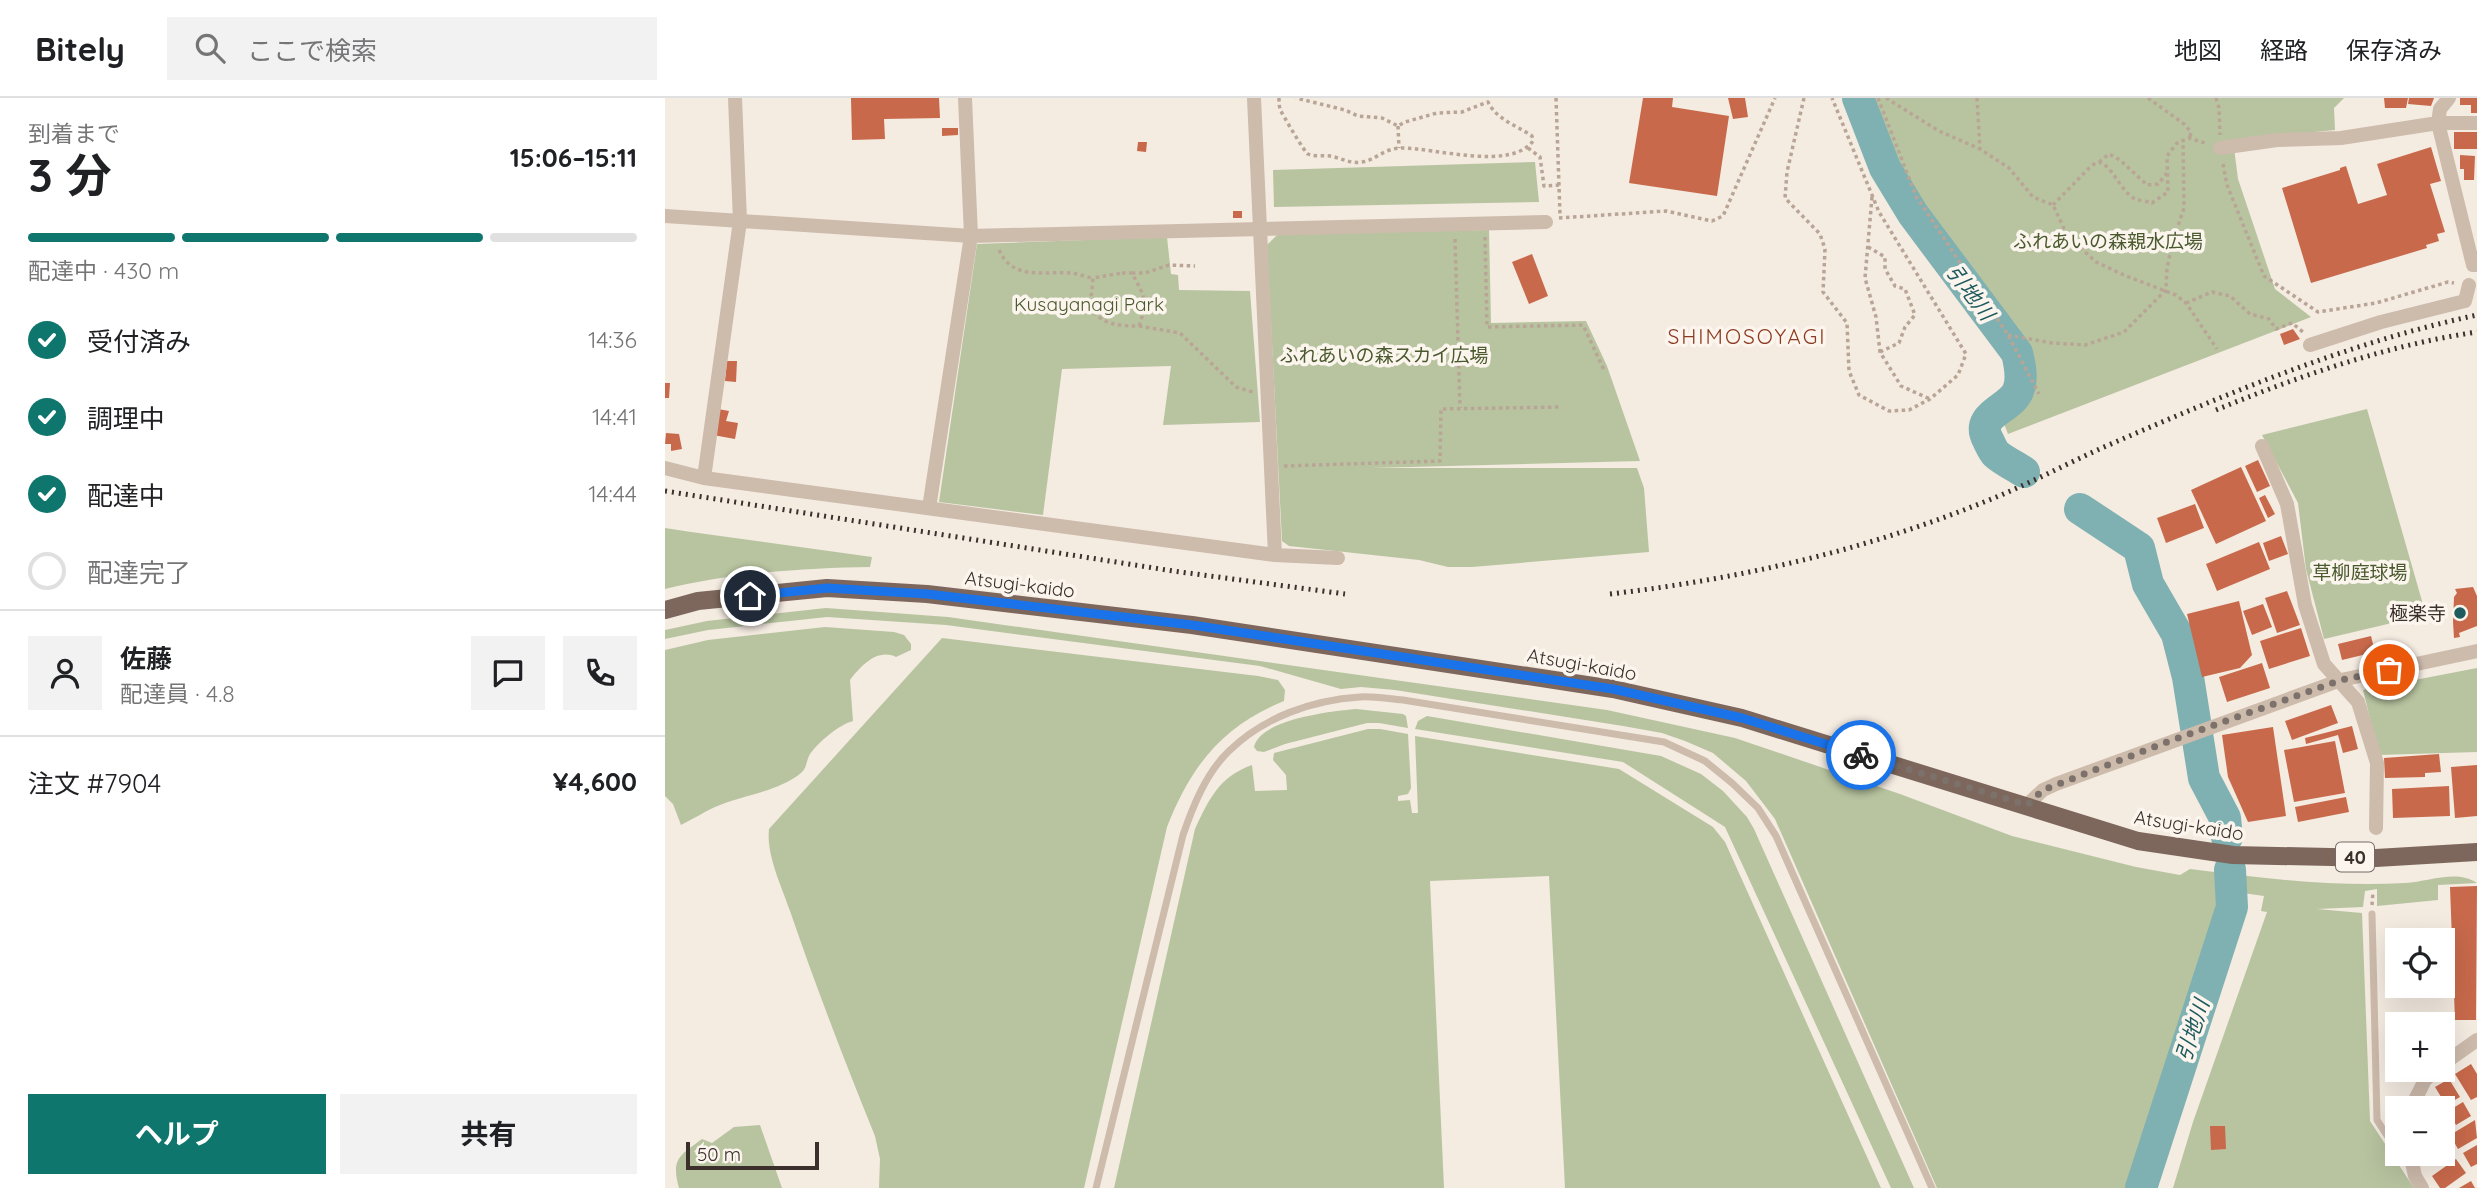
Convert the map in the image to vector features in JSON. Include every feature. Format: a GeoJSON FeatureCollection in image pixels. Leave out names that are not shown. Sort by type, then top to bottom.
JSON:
{"type":"FeatureCollection","features":[{"type":"Feature","properties":{"kind":"main road","name":"Atsugi-kaido"},"geometry":{"type":"LineString","coordinates":[[665,610],[698,601],[827,588],[927,594],[1192,625],[1613,689],[1742,718],[2138,841],[2233,855],[2376,858],[2477,852]]}},
{"type":"Feature","properties":{"kind":"street"},"geometry":{"type":"LineString","coordinates":[[704,478],[740,221],[734,98]]}},
{"type":"Feature","properties":{"kind":"street"},"geometry":{"type":"LineString","coordinates":[[929,508],[971,236],[965,98]]}},
{"type":"Feature","properties":{"kind":"street"},"geometry":{"type":"LineString","coordinates":[[1254,98],[1275,555]]}},
{"type":"Feature","properties":{"kind":"street"},"geometry":{"type":"LineString","coordinates":[[2449,98],[2440,109],[2438,123],[2473,265],[2477,265]]}},
{"type":"Feature","properties":{"kind":"street"},"geometry":{"type":"LineString","coordinates":[[2220,148],[2277,140],[2341,138],[2438,123],[2477,123]]}},
{"type":"Feature","properties":{"kind":"street"},"geometry":{"type":"LineString","coordinates":[[665,216],[971,236],[1546,222]]}},
{"type":"Feature","properties":{"kind":"street"},"geometry":{"type":"LineString","coordinates":[[2310,345],[2381,322],[2465,301],[2469,285]]}},
{"type":"Feature","properties":{"kind":"street"},"geometry":{"type":"LineString","coordinates":[[2262,446],[2287,504],[2305,605],[2324,664],[2358,702],[2377,763],[2376,828]]}},
{"type":"Feature","properties":{"kind":"street"},"geometry":{"type":"LineString","coordinates":[[665,468],[704,478],[1275,555],[1338,558]]}},
{"type":"Feature","properties":{"kind":"street"},"geometry":{"type":"LineString","coordinates":[[2027,805],[2043,790],[2341,680],[2477,651]]}},
{"type":"Feature","properties":{"kind":"street"},"geometry":{"type":"LineString","coordinates":[[2455,1056],[2477,1040]]}},
{"type":"Feature","properties":{"kind":"lane"},"geometry":{"type":"LineString","coordinates":[[1096,1188],[1183,835],[1194,805],[1228,752],[1251,733],[1304,706],[1333,699],[1363,697],[1403,700],[1664,743],[1705,761],[1732,783],[1758,808],[1776,836],[1932,1188]]}},
{"type":"Feature","properties":{"kind":"lane"},"geometry":{"type":"LineString","coordinates":[[2372,914],[2377,1120],[2385,1132]]}},
{"type":"Feature","properties":{"kind":"lane"},"geometry":{"type":"LineString","coordinates":[[2408,1166],[2419,1182]]}},
{"type":"Feature","properties":{"kind":"path"},"geometry":{"type":"LineString","coordinates":[[1279,98],[1280,110],[1306,154],[1363,162],[1380,153],[1399,148],[1460,155],[1506,156],[1528,148],[1533,141],[1532,136],[1509,124],[1492,110],[1488,100],[1462,112],[1437,113],[1398,126]]}},
{"type":"Feature","properties":{"kind":"path"},"geometry":{"type":"LineString","coordinates":[[1296,98],[1312,100],[1359,116],[1382,118],[1398,126]]}},
{"type":"Feature","properties":{"kind":"path"},"geometry":{"type":"LineString","coordinates":[[1556,98],[1560,217]]}},
{"type":"Feature","properties":{"kind":"path"},"geometry":{"type":"LineString","coordinates":[[1546,222],[1560,217],[1666,211],[1712,221],[1723,216],[1775,98]]}},
{"type":"Feature","properties":{"kind":"path"},"geometry":{"type":"LineString","coordinates":[[1804,98],[1787,172],[1786,198],[1820,234],[1825,249],[1823,292],[1847,323],[1849,371],[1859,395],[1889,411],[1909,410],[1930,400],[1958,375],[1966,354],[1879,212],[1832,98]]}},
{"type":"Feature","properties":{"kind":"path"},"geometry":{"type":"LineString","coordinates":[[1878,98],[1916,196],[2008,335],[2039,394]]}},
{"type":"Feature","properties":{"kind":"path"},"geometry":{"type":"LineString","coordinates":[[1886,98],[1939,131],[1980,149],[2009,169],[2033,197],[2053,205],[2067,235],[2096,262],[2166,290],[2186,303],[2217,349]]}},
{"type":"Feature","properties":{"kind":"path"},"geometry":{"type":"LineString","coordinates":[[1977,98],[1980,149]]}},
{"type":"Feature","properties":{"kind":"path"},"geometry":{"type":"LineString","coordinates":[[2148,98],[2184,124],[2191,132],[2190,138]]}},
{"type":"Feature","properties":{"kind":"path"},"geometry":{"type":"LineString","coordinates":[[2215,98],[2219,108],[2220,148],[2227,185],[2264,276],[2318,312],[2376,303],[2448,282],[2469,285]]}},
{"type":"Feature","properties":{"kind":"path"},"geometry":{"type":"LineString","coordinates":[[1398,126],[1399,148]]}},
{"type":"Feature","properties":{"kind":"path"},"geometry":{"type":"LineString","coordinates":[[2099,162],[2105,164],[2117,182],[2135,198],[2152,202],[2168,192],[2167,156],[2177,143],[2190,138],[2220,148]]}},
{"type":"Feature","properties":{"kind":"path"},"geometry":{"type":"LineString","coordinates":[[2008,335],[2052,343],[2085,345],[2124,332],[2166,290],[2172,244],[2184,208],[2183,140]]}},
{"type":"Feature","properties":{"kind":"path"},"geometry":{"type":"LineString","coordinates":[[1528,148],[1540,157],[1544,186],[1559,185]]}},
{"type":"Feature","properties":{"kind":"path"},"geometry":{"type":"LineString","coordinates":[[2053,205],[2092,165],[2109,154],[2120,160],[2147,184],[2158,184],[2168,172]]}},
{"type":"Feature","properties":{"kind":"path"},"geometry":{"type":"LineString","coordinates":[[1872,196],[1865,278],[1876,317],[1880,352],[1901,386],[1930,400]]}},
{"type":"Feature","properties":{"kind":"path"},"geometry":{"type":"LineString","coordinates":[[992,235],[1002,257],[1015,269],[1031,275],[1074,273],[1093,278],[1132,272],[1146,273],[1169,265],[1195,266]]}},
{"type":"Feature","properties":{"kind":"path"},"geometry":{"type":"LineString","coordinates":[[1460,408],[1455,238],[1465,237]]}},
{"type":"Feature","properties":{"kind":"path"},"geometry":{"type":"LineString","coordinates":[[1475,237],[1485,237],[1487,327],[1583,325],[1605,372]]}},
{"type":"Feature","properties":{"kind":"path"},"geometry":{"type":"LineString","coordinates":[[1868,247],[1885,257],[1885,269],[1895,286],[1905,289],[1915,315],[1905,327],[1899,343],[1880,352]]}},
{"type":"Feature","properties":{"kind":"path"},"geometry":{"type":"LineString","coordinates":[[1132,272],[1146,306],[1139,326]]}},
{"type":"Feature","properties":{"kind":"path"},"geometry":{"type":"LineString","coordinates":[[1093,278],[1090,308],[1099,319],[1117,326],[1139,326],[1180,333],[1236,387],[1267,394]]}},
{"type":"Feature","properties":{"kind":"path"},"geometry":{"type":"LineString","coordinates":[[2186,303],[2212,292],[2230,296],[2250,314],[2269,320],[2276,329],[2292,323],[2302,330],[2310,345]]}},
{"type":"Feature","properties":{"kind":"path"},"geometry":{"type":"LineString","coordinates":[[1284,466],[1440,461],[1441,409],[1562,407]]}},
{"type":"Feature","properties":{"kind":"green space","name":"ふれあいの森親水広場"},"geometry":{"type":"Polygon","coordinates":[[[1869,98],[2344,98],[2334,108],[2335,130],[2233,140],[2238,179],[2275,289],[2311,317],[2008,434],[2003,421],[2010,376],[2003,342],[1905,185],[1869,98]]]}},
{"type":"Feature","properties":{"kind":"green space"},"geometry":{"type":"Polygon","coordinates":[[[1535,162],[1539,202],[1274,207],[1273,170],[1535,162]]]}},
{"type":"Feature","properties":{"kind":"green space","name":"ふれあいの森スカイ広場"},"geometry":{"type":"Polygon","coordinates":[[[1489,230],[1491,323],[1586,321],[1607,366],[1640,461],[1372,468],[1637,468],[1644,488],[1649,552],[1448,567],[1419,560],[1289,546],[1282,541],[1267,245],[1278,234],[1489,230]]]}},
{"type":"Feature","properties":{"kind":"green space","name":"Kusayanagi Park"},"geometry":{"type":"Polygon","coordinates":[[[1167,237],[1171,274],[1178,275],[1179,290],[1250,291],[1260,422],[1163,425],[1171,366],[1062,369],[1043,515],[939,502],[977,244],[1167,237]]]}},
{"type":"Feature","properties":{"kind":"green space","name":"草柳庭球場"},"geometry":{"type":"Polygon","coordinates":[[[2367,409],[2426,615],[2324,639],[2306,569],[2298,503],[2262,435],[2367,409]]]}},
{"type":"Feature","properties":{"kind":"green space"},"geometry":{"type":"Polygon","coordinates":[[[665,528],[872,557],[870,567],[767,572],[665,589],[665,528]]]}},
{"type":"Feature","properties":{"kind":"green space"},"geometry":{"type":"Polygon","coordinates":[[[826,608],[948,617],[1607,710],[1735,738],[1900,794],[2012,836],[2136,867],[2180,875],[2190,869],[2351,884],[2405,883],[2451,877],[2469,879],[2477,883],[2438,885],[2438,900],[2377,906],[2377,889],[2365,891],[2363,907],[2317,909],[2362,913],[2370,1121],[2385,1144],[2385,1166],[2400,1166],[2414,1188],[2173,1188],[2193,1122],[2267,912],[2261,911],[2264,896],[2236,892],[2189,1002],[2169,1061],[2135,1188],[1937,1188],[1775,819],[1746,781],[1713,753],[1662,733],[1623,726],[1395,690],[1361,687],[1341,689],[1260,666],[946,625],[827,617],[708,630],[665,639],[665,630],[707,621],[826,608]]]}},
{"type":"Feature","properties":{"kind":"green space"},"geometry":{"type":"Polygon","coordinates":[[[825,627],[894,632],[904,635],[911,644],[911,650],[896,657],[876,657],[859,669],[850,680],[853,721],[835,730],[818,744],[801,773],[782,785],[715,807],[681,825],[673,804],[665,796],[665,650],[708,640],[825,627]]]}},
{"type":"Feature","properties":{"kind":"green space"},"geometry":{"type":"Polygon","coordinates":[[[942,638],[1258,676],[1278,680],[1285,690],[1284,701],[1243,723],[1211,750],[1187,785],[1167,827],[1084,1188],[879,1188],[880,1159],[875,1136],[820,996],[772,860],[769,829],[942,638]]]}},
{"type":"Feature","properties":{"kind":"green space"},"geometry":{"type":"Polygon","coordinates":[[[2477,668],[2477,752],[2379,755],[2363,690],[2477,668]]]}},
{"type":"Feature","properties":{"kind":"green space"},"geometry":{"type":"Polygon","coordinates":[[[1356,709],[1403,714],[1406,716],[1408,728],[1367,723],[1264,752],[1257,751],[1254,747],[1259,737],[1283,723],[1356,709]]]}},
{"type":"Feature","properties":{"kind":"green space"},"geometry":{"type":"Polygon","coordinates":[[[1427,716],[1661,756],[1701,774],[1723,791],[1747,817],[1754,829],[1914,1188],[1891,1188],[1725,827],[1623,762],[1415,729],[1418,721],[1427,716]]]}},
{"type":"Feature","properties":{"kind":"green space"},"geometry":{"type":"Polygon","coordinates":[[[1368,729],[1408,734],[1411,788],[1408,794],[1398,796],[1398,801],[1410,800],[1412,813],[1418,813],[1415,736],[1619,769],[1713,827],[1725,842],[1881,1188],[1565,1188],[1549,876],[1430,881],[1444,1188],[1114,1188],[1195,829],[1205,808],[1223,783],[1252,765],[1255,791],[1287,790],[1286,775],[1273,760],[1274,753],[1368,729]]]}},
{"type":"Feature","properties":{"kind":"green space"},"geometry":{"type":"Polygon","coordinates":[[[760,1125],[782,1188],[679,1188],[676,1170],[679,1159],[702,1139],[712,1143],[734,1127],[760,1125]]]}},
{"type":"Feature","properties":{"kind":"building"},"geometry":{"type":"Polygon","coordinates":[[[851,98],[939,98],[940,118],[884,119],[885,139],[852,140],[851,98]]]}},
{"type":"Feature","properties":{"kind":"building"},"geometry":{"type":"Polygon","coordinates":[[[1643,98],[1673,98],[1672,107],[1729,116],[1717,196],[1629,183],[1643,98]]]}},
{"type":"Feature","properties":{"kind":"building"},"geometry":{"type":"Polygon","coordinates":[[[1728,98],[1745,98],[1748,117],[1733,119],[1728,98]]]}},
{"type":"Feature","properties":{"kind":"building"},"geometry":{"type":"Polygon","coordinates":[[[2384,98],[2408,98],[2406,108],[2385,108],[2384,98]]]}},
{"type":"Feature","properties":{"kind":"building"},"geometry":{"type":"Polygon","coordinates":[[[2409,98],[2434,98],[2431,106],[2408,104],[2409,98]]]}},
{"type":"Feature","properties":{"kind":"building"},"geometry":{"type":"Polygon","coordinates":[[[2460,98],[2477,98],[2477,113],[2471,113],[2471,105],[2460,105],[2460,98]]]}},
{"type":"Feature","properties":{"kind":"building"},"geometry":{"type":"Polygon","coordinates":[[[942,128],[958,128],[958,135],[942,136],[942,128]]]}},
{"type":"Feature","properties":{"kind":"building"},"geometry":{"type":"Polygon","coordinates":[[[2454,132],[2477,132],[2477,149],[2454,149],[2454,132]]]}},
{"type":"Feature","properties":{"kind":"building"},"geometry":{"type":"Polygon","coordinates":[[[1138,142],[1147,142],[1146,152],[1137,151],[1138,142]]]}},
{"type":"Feature","properties":{"kind":"building"},"geometry":{"type":"Polygon","coordinates":[[[2431,147],[2441,181],[2430,184],[2445,232],[2437,234],[2439,241],[2426,245],[2427,248],[2311,283],[2282,188],[2346,166],[2358,204],[2387,195],[2377,164],[2431,147]]]}},
{"type":"Feature","properties":{"kind":"building"},"geometry":{"type":"Polygon","coordinates":[[[2460,155],[2475,156],[2474,180],[2464,180],[2464,169],[2460,169],[2460,155]]]}},
{"type":"Feature","properties":{"kind":"building"},"geometry":{"type":"Polygon","coordinates":[[[1233,211],[1242,211],[1242,218],[1233,218],[1233,211]]]}},
{"type":"Feature","properties":{"kind":"building"},"geometry":{"type":"Polygon","coordinates":[[[1532,254],[1548,296],[1529,304],[1512,262],[1532,254]]]}},
{"type":"Feature","properties":{"kind":"building"},"geometry":{"type":"Polygon","coordinates":[[[2293,329],[2300,339],[2284,345],[2280,334],[2293,329]]]}},
{"type":"Feature","properties":{"kind":"building"},"geometry":{"type":"Polygon","coordinates":[[[727,361],[737,361],[736,382],[725,381],[727,361]]]}},
{"type":"Feature","properties":{"kind":"building"},"geometry":{"type":"Polygon","coordinates":[[[665,383],[670,383],[669,398],[665,398],[665,383]]]}},
{"type":"Feature","properties":{"kind":"building"},"geometry":{"type":"Polygon","coordinates":[[[718,409],[729,411],[726,421],[738,423],[735,439],[713,435],[718,409]]]}},
{"type":"Feature","properties":{"kind":"building"},"geometry":{"type":"Polygon","coordinates":[[[666,433],[679,434],[682,449],[671,451],[671,444],[665,444],[666,433]]]}},
{"type":"Feature","properties":{"kind":"building"},"geometry":{"type":"Polygon","coordinates":[[[2258,460],[2270,486],[2257,492],[2245,466],[2258,460]]]}},
{"type":"Feature","properties":{"kind":"building"},"geometry":{"type":"Polygon","coordinates":[[[2241,467],[2266,521],[2216,544],[2191,490],[2241,467]]]}},
{"type":"Feature","properties":{"kind":"building"},"geometry":{"type":"Polygon","coordinates":[[[2265,495],[2275,514],[2268,518],[2259,498],[2265,495]]]}},
{"type":"Feature","properties":{"kind":"building"},"geometry":{"type":"Polygon","coordinates":[[[2195,504],[2204,528],[2166,543],[2157,518],[2195,504]]]}},
{"type":"Feature","properties":{"kind":"building"},"geometry":{"type":"Polygon","coordinates":[[[2281,536],[2288,554],[2269,561],[2263,543],[2281,536]]]}},
{"type":"Feature","properties":{"kind":"building"},"geometry":{"type":"Polygon","coordinates":[[[2259,542],[2270,569],[2217,591],[2206,564],[2259,542]]]}},
{"type":"Feature","properties":{"kind":"building"},"geometry":{"type":"Polygon","coordinates":[[[2473,587],[2477,596],[2477,626],[2459,633],[2460,637],[2454,638],[2455,589],[2473,587]]]}},
{"type":"Feature","properties":{"kind":"building"},"geometry":{"type":"Polygon","coordinates":[[[2287,591],[2300,625],[2277,633],[2265,598],[2287,591]]]}},
{"type":"Feature","properties":{"kind":"building"},"geometry":{"type":"Polygon","coordinates":[[[2239,601],[2252,655],[2240,668],[2202,677],[2187,614],[2239,601]]]}},
{"type":"Feature","properties":{"kind":"building"},"geometry":{"type":"Polygon","coordinates":[[[2263,604],[2272,627],[2252,635],[2243,611],[2263,604]]]}},
{"type":"Feature","properties":{"kind":"building"},"geometry":{"type":"Polygon","coordinates":[[[2301,628],[2310,656],[2269,669],[2260,641],[2301,628]]]}},
{"type":"Feature","properties":{"kind":"building"},"geometry":{"type":"Polygon","coordinates":[[[2371,636],[2375,652],[2342,660],[2338,644],[2371,636]]]}},
{"type":"Feature","properties":{"kind":"building"},"geometry":{"type":"Polygon","coordinates":[[[2262,663],[2270,688],[2227,702],[2219,677],[2262,663]]]}},
{"type":"Feature","properties":{"kind":"building"},"geometry":{"type":"Polygon","coordinates":[[[2331,705],[2338,723],[2292,740],[2285,721],[2331,705]]]}},
{"type":"Feature","properties":{"kind":"building"},"geometry":{"type":"Polygon","coordinates":[[[2352,726],[2358,749],[2343,753],[2338,735],[2306,744],[2305,738],[2352,726]]]}},
{"type":"Feature","properties":{"kind":"building"},"geometry":{"type":"Polygon","coordinates":[[[2273,727],[2286,816],[2248,822],[2228,777],[2222,735],[2273,727]]]}},
{"type":"Feature","properties":{"kind":"building"},"geometry":{"type":"Polygon","coordinates":[[[2335,741],[2345,793],[2294,802],[2284,750],[2335,741]]]}},
{"type":"Feature","properties":{"kind":"building"},"geometry":{"type":"Polygon","coordinates":[[[2439,754],[2441,772],[2425,773],[2425,777],[2385,778],[2384,758],[2439,754]]]}},
{"type":"Feature","properties":{"kind":"building"},"geometry":{"type":"Polygon","coordinates":[[[2477,765],[2477,816],[2455,818],[2451,767],[2477,765]]]}},
{"type":"Feature","properties":{"kind":"building"},"geometry":{"type":"Polygon","coordinates":[[[2449,786],[2450,816],[2393,818],[2392,789],[2449,786]]]}},
{"type":"Feature","properties":{"kind":"building"},"geometry":{"type":"Polygon","coordinates":[[[2346,797],[2349,812],[2298,822],[2295,807],[2346,797]]]}},
{"type":"Feature","properties":{"kind":"building"},"geometry":{"type":"Polygon","coordinates":[[[2477,886],[2476,1020],[2455,1020],[2455,928],[2452,928],[2450,887],[2477,886]]]}},
{"type":"Feature","properties":{"kind":"building"},"geometry":{"type":"Polygon","coordinates":[[[2471,1064],[2477,1074],[2477,1097],[2471,1100],[2455,1074],[2471,1064]]]}},
{"type":"Feature","properties":{"kind":"building"},"geometry":{"type":"Polygon","coordinates":[[[2444,1082],[2451,1082],[2460,1097],[2455,1100],[2455,1096],[2440,1096],[2435,1087],[2444,1082]]]}},
{"type":"Feature","properties":{"kind":"building"},"geometry":{"type":"Polygon","coordinates":[[[2463,1102],[2471,1116],[2456,1125],[2455,1107],[2463,1102]]]}},
{"type":"Feature","properties":{"kind":"building"},"geometry":{"type":"Polygon","coordinates":[[[2475,1120],[2477,1138],[2458,1149],[2455,1132],[2475,1120]]]}},
{"type":"Feature","properties":{"kind":"building"},"geometry":{"type":"Polygon","coordinates":[[[2210,1126],[2225,1126],[2226,1149],[2211,1150],[2210,1126]]]}},
{"type":"Feature","properties":{"kind":"building"},"geometry":{"type":"Polygon","coordinates":[[[2477,1145],[2477,1164],[2471,1167],[2463,1153],[2477,1145]]]}},
{"type":"Feature","properties":{"kind":"building"},"geometry":{"type":"Polygon","coordinates":[[[2455,1160],[2466,1173],[2445,1188],[2440,1188],[2432,1176],[2446,1166],[2455,1166],[2455,1160]]]}},
{"type":"Feature","properties":{"kind":"building"},"geometry":{"type":"Polygon","coordinates":[[[2471,1181],[2475,1188],[2459,1188],[2471,1181]]]}},
{"type":"Feature","properties":{"kind":"waterway","name":"引地川"},"geometry":{"type":"LineString","coordinates":[[1858,98],[1885,168],[1913,214],[2017,353],[2021,377],[2018,391],[1989,418],[1985,431],[1996,454],[2024,472]]}},
{"type":"Feature","properties":{"kind":"waterway","name":"引地川"},"geometry":{"type":"LineString","coordinates":[[2080,509],[2139,548],[2148,584],[2177,634],[2188,677],[2204,778],[2225,818],[2227,837]]}},
{"type":"Feature","properties":{"kind":"waterway","name":"引地川"},"geometry":{"type":"LineString","coordinates":[[2141,1188],[2232,907],[2230,870]]}},
{"type":"Feature","properties":{"kind":"railway"},"geometry":{"type":"LineString","coordinates":[[1610,594],[1753,571],[1847,549],[1893,535],[1999,496],[2104,447],[2241,389],[2381,340],[2477,315]]}},
{"type":"Feature","properties":{"kind":"railway"},"geometry":{"type":"LineString","coordinates":[[2216,410],[2279,385],[2377,353],[2477,332]]}},
{"type":"Feature","properties":{"kind":"railway"},"geometry":{"type":"LineString","coordinates":[[665,491],[1173,571],[1345,594]]}},
{"type":"Feature","properties":{"kind":"way so far"},"geometry":{"type":"LineString","coordinates":[[1861,755],[2027,805],[2043,790],[2056,784],[2167,742],[2341,680],[2389,670]]}},
{"type":"Feature","properties":{"kind":"place","name":"極楽寺"},"geometry":{"type":"Point","coordinates":[2460,613]}},
{"type":"Feature","properties":{"kind":"district","name":"SHIMOSOYAGI"},"geometry":{"type":"Point","coordinates":[1747,336]}},
{"type":"Feature","properties":{"kind":"route"},"geometry":{"type":"LineString","coordinates":[[750,596],[827,588],[927,594],[1192,625],[1613,689],[1742,718],[1861,755]]}}]}
